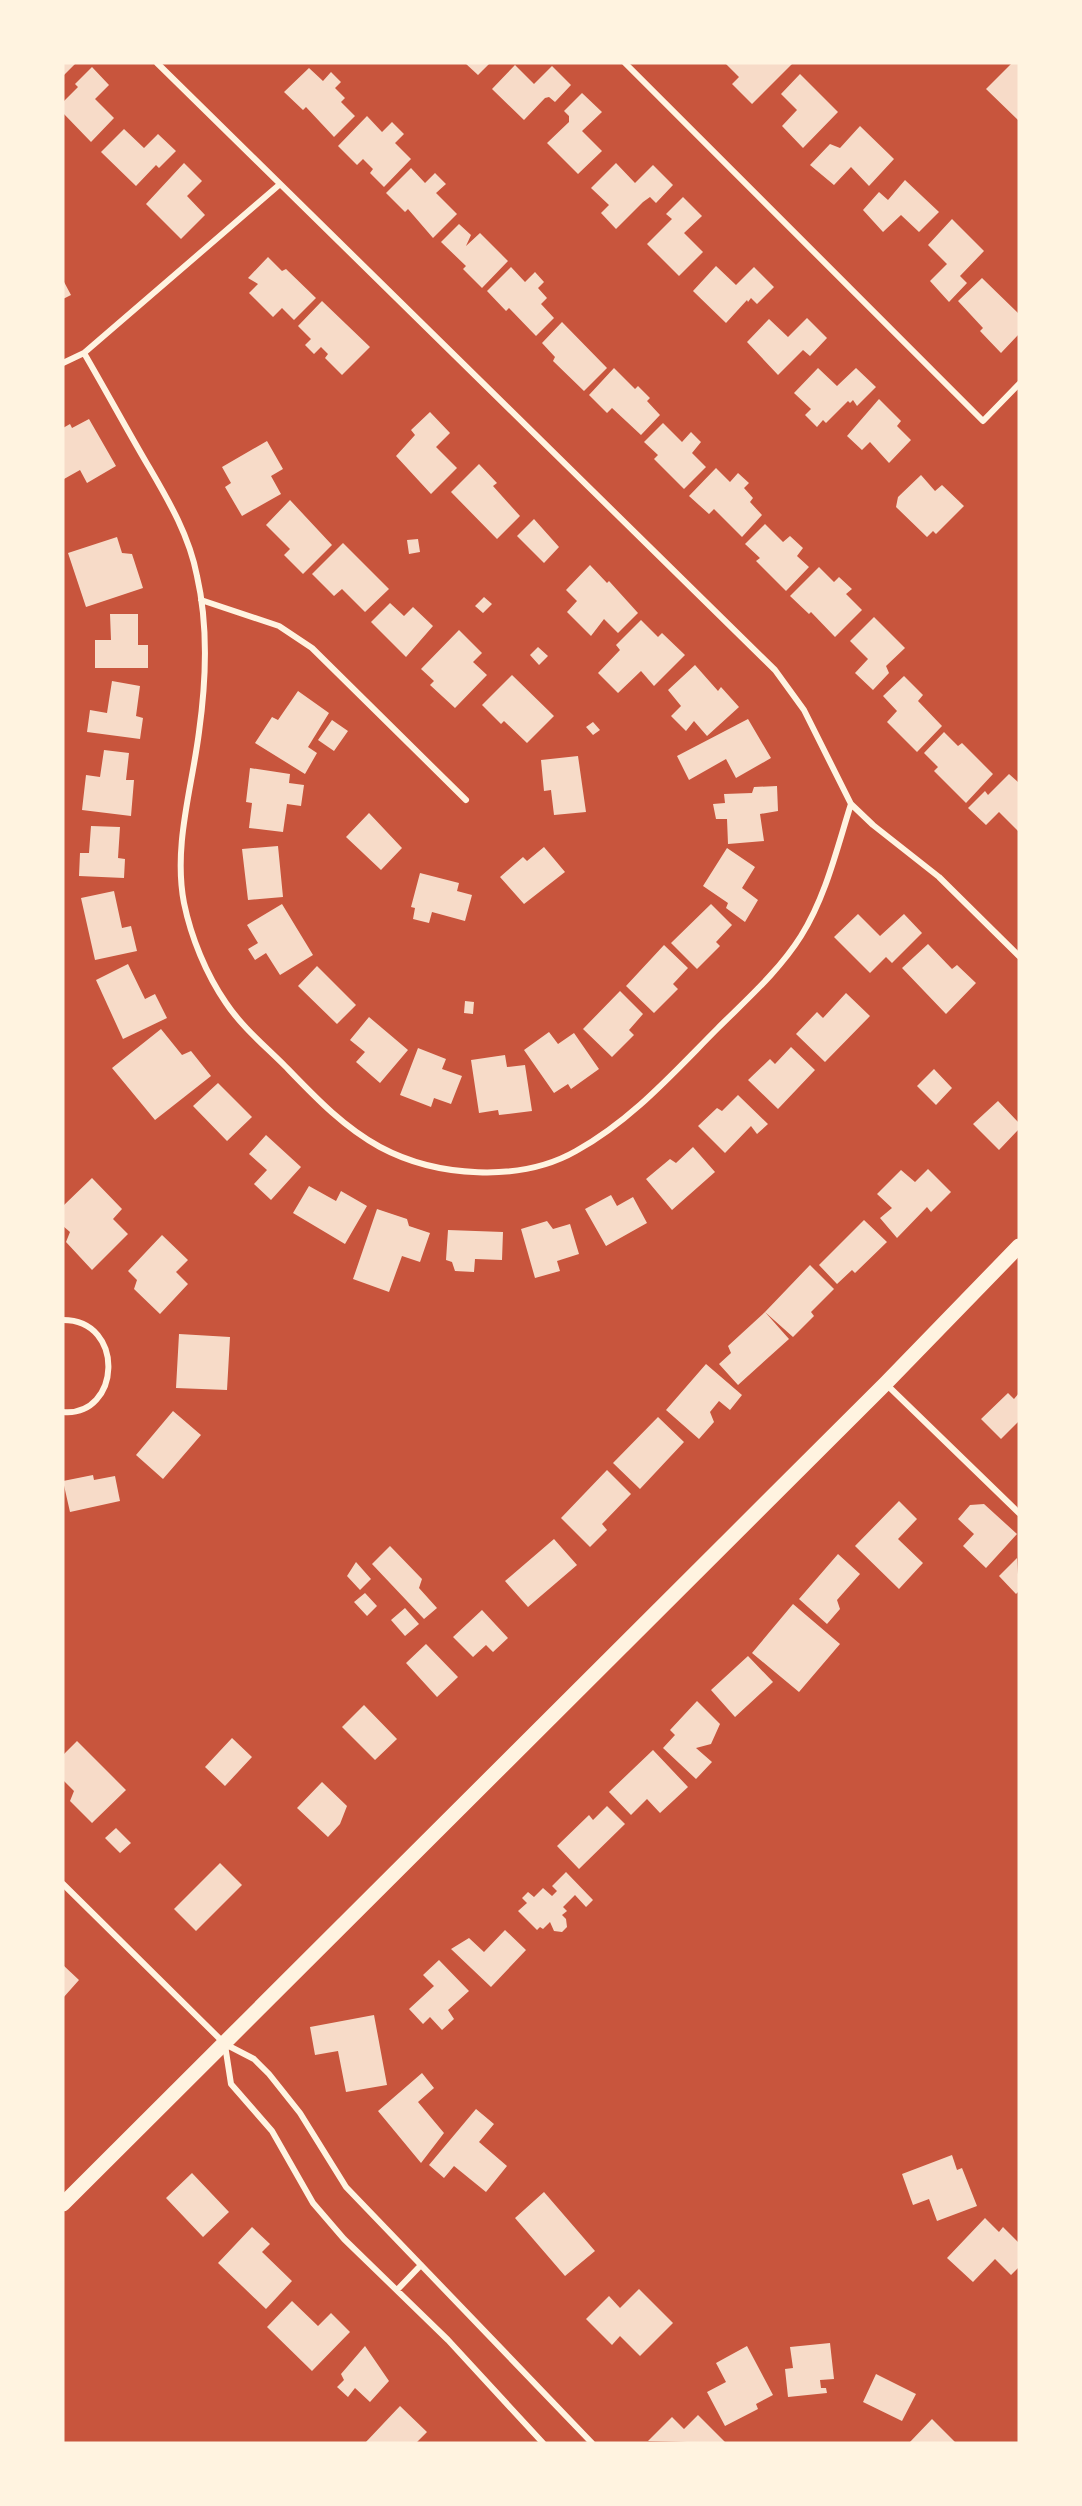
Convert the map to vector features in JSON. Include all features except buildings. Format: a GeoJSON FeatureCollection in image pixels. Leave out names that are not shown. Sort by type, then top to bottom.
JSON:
{"type":"FeatureCollection","features":[{"type":"Feature","properties":{"kind":"main road"},"geometry":{"type":"LineString","coordinates":[[63,2204],[886,1383],[1019,1246]]}},
{"type":"Feature","properties":{"kind":"street"},"geometry":{"type":"LineString","coordinates":[[157,63],[775,670],[804,710],[851,804],[873,825],[939,877],[1019,956]]}},
{"type":"Feature","properties":{"kind":"street"},"geometry":{"type":"LineString","coordinates":[[625,63],[983,421],[1019,384]]}},
{"type":"Feature","properties":{"kind":"street"},"geometry":{"type":"LineString","coordinates":[[63,363],[84,353],[279,185]]}},
{"type":"Feature","properties":{"kind":"street"},"geometry":{"type":"LineString","coordinates":[[84,353],[178,520],[197,574],[201,600],[203,648],[200,729],[183,827],[181,864],[184,900],[207,971],[226,1004],[320,1102],[351,1128],[382,1149],[437,1167],[480,1172],[514,1171],[568,1156],[633,1114],[778,968],[803,933],[824,891],[851,804]]}},
{"type":"Feature","properties":{"kind":"street"},"geometry":{"type":"LineString","coordinates":[[201,600],[279,626],[312,648],[466,800]]}},
{"type":"Feature","properties":{"kind":"street"},"geometry":{"type":"LineString","coordinates":[[63,1320],[84,1325],[96,1333],[105,1345],[110,1366],[105,1387],[96,1399],[83,1408],[63,1412]]}},
{"type":"Feature","properties":{"kind":"street"},"geometry":{"type":"LineString","coordinates":[[886,1383],[1019,1514]]}},
{"type":"Feature","properties":{"kind":"street"},"geometry":{"type":"LineString","coordinates":[[63,1884],[225,2044],[254,2059],[269,2074],[300,2113],[345,2187],[592,2443]]}},
{"type":"Feature","properties":{"kind":"street"},"geometry":{"type":"LineString","coordinates":[[225,2044],[231,2084],[272,2131],[314,2203],[344,2239],[448,2340],[543,2443]]}},
{"type":"Feature","properties":{"kind":"street"},"geometry":{"type":"LineString","coordinates":[[397,2290],[421,2265]]}}]}
